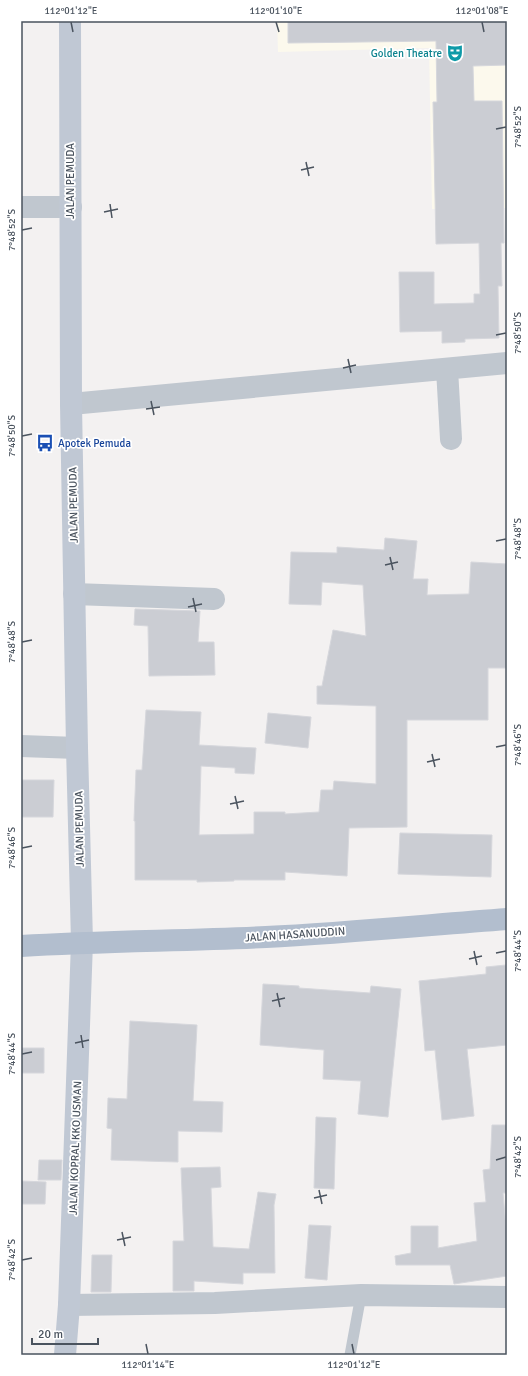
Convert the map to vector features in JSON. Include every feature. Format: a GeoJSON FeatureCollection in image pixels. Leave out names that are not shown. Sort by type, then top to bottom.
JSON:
{"type":"FeatureCollection","features":[{"type":"Feature","properties":{"kind":"main road","name":"JALAN PEMUDA"},"geometry":{"type":"LineString","coordinates":[[70,21],[71,404],[82,942]]}},
{"type":"Feature","properties":{"kind":"main road","name":"JALAN HASANUDDIN"},"geometry":{"type":"LineString","coordinates":[[21,946],[82,942],[267,937],[507,919]]}},
{"type":"Feature","properties":{"kind":"main road","name":"JALAN KOPRAL KKO USMAN"},"geometry":{"type":"LineString","coordinates":[[65,1355],[69,1305],[82,942]]}},
{"type":"Feature","properties":{"kind":"street"},"geometry":{"type":"LineString","coordinates":[[21,207],[70,207]]}},
{"type":"Feature","properties":{"kind":"street"},"geometry":{"type":"LineString","coordinates":[[71,404],[507,363]]}},
{"type":"Feature","properties":{"kind":"street"},"geometry":{"type":"LineString","coordinates":[[447,369],[451,439]]}},
{"type":"Feature","properties":{"kind":"street"},"geometry":{"type":"LineString","coordinates":[[74,594],[214,599]]}},
{"type":"Feature","properties":{"kind":"street"},"geometry":{"type":"LineString","coordinates":[[21,746],[77,748]]}},
{"type":"Feature","properties":{"kind":"street"},"geometry":{"type":"LineString","coordinates":[[69,1305],[216,1303],[361,1295],[507,1298]]}},
{"type":"Feature","properties":{"kind":"lane"},"geometry":{"type":"LineString","coordinates":[[350,1355],[361,1295]]}},
{"type":"Feature","properties":{"kind":"shaded area"},"geometry":{"type":"Polygon","coordinates":[[[277,21],[507,21],[507,208],[432,209],[429,48],[278,52],[277,21]]]}},
{"type":"Feature","properties":{"kind":"building"},"geometry":{"type":"Polygon","coordinates":[[[288,21],[507,21],[507,65],[473,66],[474,101],[502,101],[504,243],[501,243],[502,286],[498,286],[499,338],[465,339],[465,342],[442,343],[442,331],[400,332],[399,272],[434,272],[434,304],[474,303],[474,294],[480,294],[479,243],[436,244],[433,102],[437,102],[436,41],[288,43],[288,21]]]}},
{"type":"Feature","properties":{"kind":"building"},"geometry":{"type":"Polygon","coordinates":[[[385,538],[417,541],[413,579],[428,579],[427,595],[469,594],[471,562],[507,564],[507,668],[488,668],[488,720],[407,720],[407,827],[349,828],[347,876],[285,872],[285,880],[197,882],[197,880],[135,880],[134,821],[136,770],[142,770],[146,710],[201,712],[199,745],[256,748],[254,774],[235,773],[235,768],[201,766],[199,835],[254,834],[254,812],[285,812],[285,814],[319,812],[321,790],[333,790],[334,781],[376,784],[376,706],[317,704],[317,686],[322,686],[333,630],[366,636],[363,585],[322,582],[321,605],[289,604],[291,552],[337,553],[337,547],[384,550],[385,538]]]}},
{"type":"Feature","properties":{"kind":"building"},"geometry":{"type":"Polygon","coordinates":[[[135,609],[200,611],[198,642],[214,642],[215,675],[149,676],[148,626],[134,625],[135,609]]]}},
{"type":"Feature","properties":{"kind":"building"},"geometry":{"type":"Polygon","coordinates":[[[268,713],[311,717],[308,748],[265,743],[268,713]]]}},
{"type":"Feature","properties":{"kind":"building"},"geometry":{"type":"Polygon","coordinates":[[[21,780],[54,780],[53,817],[21,817],[21,780]]]}},
{"type":"Feature","properties":{"kind":"building"},"geometry":{"type":"Polygon","coordinates":[[[400,833],[492,835],[491,877],[398,874],[400,833]]]}},
{"type":"Feature","properties":{"kind":"building"},"geometry":{"type":"Polygon","coordinates":[[[506,965],[507,1045],[467,1049],[474,1116],[442,1120],[435,1050],[425,1051],[419,981],[486,974],[486,967],[506,965]]]}},
{"type":"Feature","properties":{"kind":"building"},"geometry":{"type":"Polygon","coordinates":[[[263,984],[370,993],[371,986],[401,989],[388,1117],[358,1114],[361,1081],[323,1079],[324,1050],[260,1045],[263,984]]]}},
{"type":"Feature","properties":{"kind":"building"},"geometry":{"type":"Polygon","coordinates":[[[130,1021],[197,1025],[193,1101],[223,1102],[222,1132],[178,1131],[178,1162],[111,1160],[112,1129],[107,1128],[108,1098],[127,1099],[130,1021]]]}},
{"type":"Feature","properties":{"kind":"building"},"geometry":{"type":"Polygon","coordinates":[[[21,1048],[44,1048],[44,1073],[21,1073],[21,1048]]]}},
{"type":"Feature","properties":{"kind":"building"},"geometry":{"type":"Polygon","coordinates":[[[316,1117],[336,1118],[334,1189],[314,1188],[316,1117]]]}},
{"type":"Feature","properties":{"kind":"building"},"geometry":{"type":"Polygon","coordinates":[[[492,1125],[507,1125],[507,1193],[503,1193],[507,1238],[507,1276],[454,1284],[450,1265],[396,1265],[395,1256],[411,1253],[411,1226],[438,1226],[438,1248],[477,1241],[474,1203],[486,1202],[483,1170],[490,1169],[492,1125]]]}},
{"type":"Feature","properties":{"kind":"building"},"geometry":{"type":"Polygon","coordinates":[[[39,1160],[62,1160],[61,1180],[38,1180],[39,1160]]]}},
{"type":"Feature","properties":{"kind":"building"},"geometry":{"type":"Polygon","coordinates":[[[220,1167],[221,1187],[211,1188],[213,1247],[249,1249],[258,1192],[276,1194],[274,1205],[275,1273],[243,1273],[243,1284],[194,1281],[194,1291],[173,1291],[173,1241],[184,1241],[181,1168],[220,1167]]]}},
{"type":"Feature","properties":{"kind":"building"},"geometry":{"type":"Polygon","coordinates":[[[21,1181],[46,1182],[45,1204],[21,1204],[21,1181]]]}},
{"type":"Feature","properties":{"kind":"building"},"geometry":{"type":"Polygon","coordinates":[[[309,1225],[331,1226],[327,1280],[305,1278],[309,1225]]]}},
{"type":"Feature","properties":{"kind":"building"},"geometry":{"type":"Polygon","coordinates":[[[92,1255],[112,1255],[111,1292],[91,1292],[92,1255]]]}},
{"type":"Feature","properties":{"kind":"place","name":"Golden Theatre"},"geometry":{"type":"Point","coordinates":[455,53]}},
{"type":"Feature","properties":{"kind":"place","name":"Apotek Pemuda"},"geometry":{"type":"Point","coordinates":[45,443]}}]}
